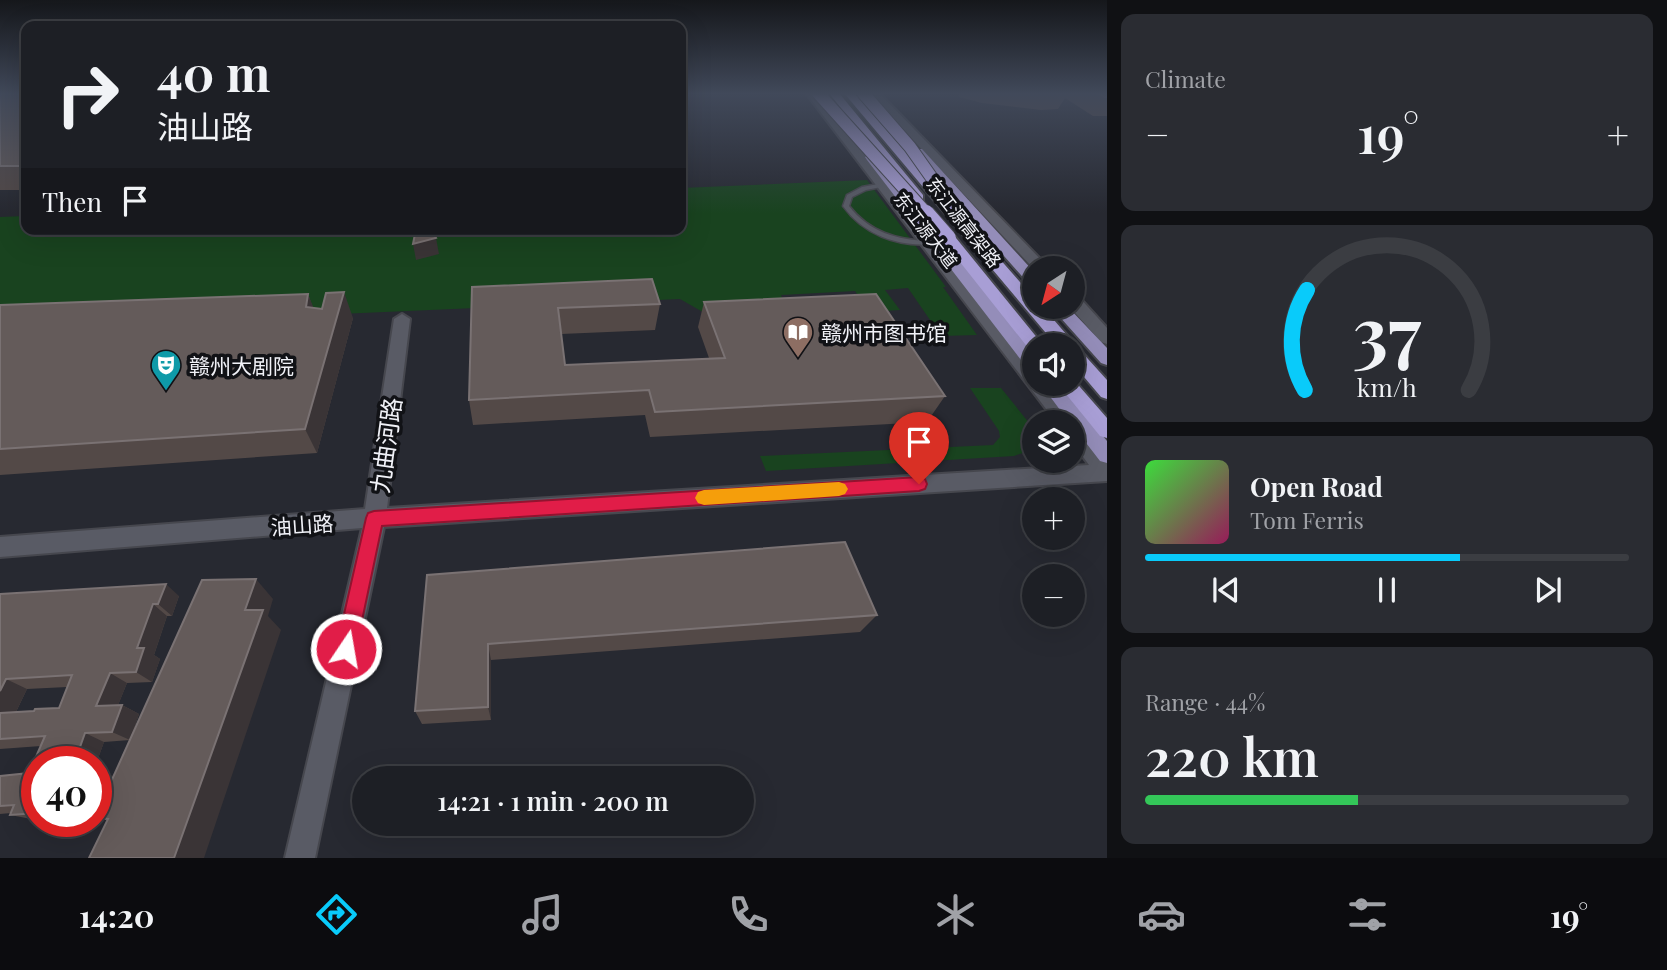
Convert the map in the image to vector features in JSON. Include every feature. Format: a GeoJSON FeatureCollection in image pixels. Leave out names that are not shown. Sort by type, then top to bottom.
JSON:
{"type":"FeatureCollection","features":[{"type":"Feature","properties":{"kind":"highway"},"geometry":{"type":"LineString","coordinates":[[855,133],[948,238]]}},
{"type":"Feature","properties":{"kind":"highway","name":"东江源高架路"},"geometry":{"type":"LineString","coordinates":[[868,133],[1025,333]]}},
{"type":"Feature","properties":{"kind":"highway","name":"东江源高架路"},"geometry":{"type":"LineString","coordinates":[[883,133],[1056,333]]}},
{"type":"Feature","properties":{"kind":"highway"},"geometry":{"type":"LineString","coordinates":[[897,133],[975,241]]}},
{"type":"Feature","properties":{"kind":"highway"},"geometry":{"type":"LineString","coordinates":[[1085,367],[1107,392]]}},
{"type":"Feature","properties":{"kind":"highway"},"geometry":{"type":"LineString","coordinates":[[1076,396],[1107,433]]}},
{"type":"Feature","properties":{"kind":"main road","name":"东江源大道"},"geometry":{"type":"LineString","coordinates":[[850,133],[1022,350]]}},
{"type":"Feature","properties":{"kind":"main road"},"geometry":{"type":"LineString","coordinates":[[899,133],[1022,268]]}},
{"type":"Feature","properties":{"kind":"main road"},"geometry":{"type":"LineString","coordinates":[[1070,319],[1107,359]]}},
{"type":"Feature","properties":{"kind":"main road"},"geometry":{"type":"LineString","coordinates":[[1059,396],[1107,455]]}},
{"type":"Feature","properties":{"kind":"street"},"geometry":{"type":"LineString","coordinates":[[843,133],[1022,363]]}},
{"type":"Feature","properties":{"kind":"street"},"geometry":{"type":"LineString","coordinates":[[912,133],[1030,256]]}},
{"type":"Feature","properties":{"kind":"street"},"geometry":{"type":"LineString","coordinates":[[1085,314],[1107,338]]}},
{"type":"Feature","properties":{"kind":"street","name":"九曲河路"},"geometry":{"type":"LineString","coordinates":[[300,858],[374,518],[402,319]]}},
{"type":"Feature","properties":{"kind":"street"},"geometry":{"type":"LineString","coordinates":[[1085,445],[1107,473]]}},
{"type":"Feature","properties":{"kind":"street","name":"油山路"},"geometry":{"type":"LineString","coordinates":[[0,547],[374,518],[1107,473]]}},
{"type":"Feature","properties":{"kind":"lane"},"geometry":{"type":"LineString","coordinates":[[884,185],[864,188],[849,196],[845,206],[854,219],[883,235],[929,243]]}},
{"type":"Feature","properties":{"kind":"green space"},"geometry":{"type":"Polygon","coordinates":[[[867,180],[946,287],[943,287],[977,335],[941,336],[908,288],[885,290],[900,310],[869,312],[855,291],[781,295],[790,316],[715,319],[680,299],[0,329],[0,217],[21,216],[21,235],[686,235],[686,188],[867,180]]]}},
{"type":"Feature","properties":{"kind":"green space"},"geometry":{"type":"Polygon","coordinates":[[[970,388],[1001,388],[1022,414],[1022,453],[1014,456],[766,471],[760,456],[993,445],[1000,437],[999,431],[970,388]]]}},
{"type":"Feature","properties":{"kind":"building"},"geometry":{"type":"Polygon","coordinates":[[[0,133],[21,133],[21,166],[0,166],[0,133]]]}},
{"type":"Feature","properties":{"kind":"building"},"geometry":{"type":"Polygon","coordinates":[[[415,235],[434,235],[436,238],[413,244],[415,235]]]}},
{"type":"Feature","properties":{"kind":"building"},"geometry":{"type":"Polygon","coordinates":[[[652,279],[660,304],[558,308],[565,365],[725,358],[704,302],[876,294],[945,396],[655,412],[649,390],[469,400],[472,287],[652,279]]]}},
{"type":"Feature","properties":{"kind":"building","name":"赣州大剧院"},"geometry":{"type":"Polygon","coordinates":[[[344,292],[305,429],[0,449],[0,305],[308,294],[306,307],[322,309],[326,293],[344,292]]]}},
{"type":"Feature","properties":{"kind":"building"},"geometry":{"type":"Polygon","coordinates":[[[845,542],[877,615],[488,644],[488,707],[415,711],[427,575],[845,542]]]}},
{"type":"Feature","properties":{"kind":"building"},"geometry":{"type":"Polygon","coordinates":[[[256,579],[245,610],[263,610],[174,858],[89,858],[99,837],[112,837],[112,780],[202,580],[256,579]]]}},
{"type":"Feature","properties":{"kind":"building"},"geometry":{"type":"Polygon","coordinates":[[[166,584],[158,604],[153,604],[137,648],[144,648],[136,672],[110,673],[96,706],[122,705],[112,732],[85,733],[80,746],[41,746],[45,736],[0,739],[0,713],[59,708],[72,675],[6,679],[0,691],[0,594],[166,584]]]}},
{"type":"Feature","properties":{"kind":"building"},"geometry":{"type":"Polygon","coordinates":[[[21,774],[21,814],[10,815],[14,805],[0,806],[0,776],[21,774]]]}},
{"type":"Feature","properties":{"kind":"slow traffic"},"geometry":{"type":"LineString","coordinates":[[704,498],[839,489]]}},
{"type":"Feature","properties":{"kind":"place","name":"赣州市图书馆"},"geometry":{"type":"Point","coordinates":[798,359]}},
{"type":"Feature","properties":{"kind":"place","name":"赣州大剧院"},"geometry":{"type":"Point","coordinates":[166,392]}},
{"type":"Feature","properties":{"kind":"route"},"geometry":{"type":"LineString","coordinates":[[346,649],[374,518],[919,484]]}}]}
